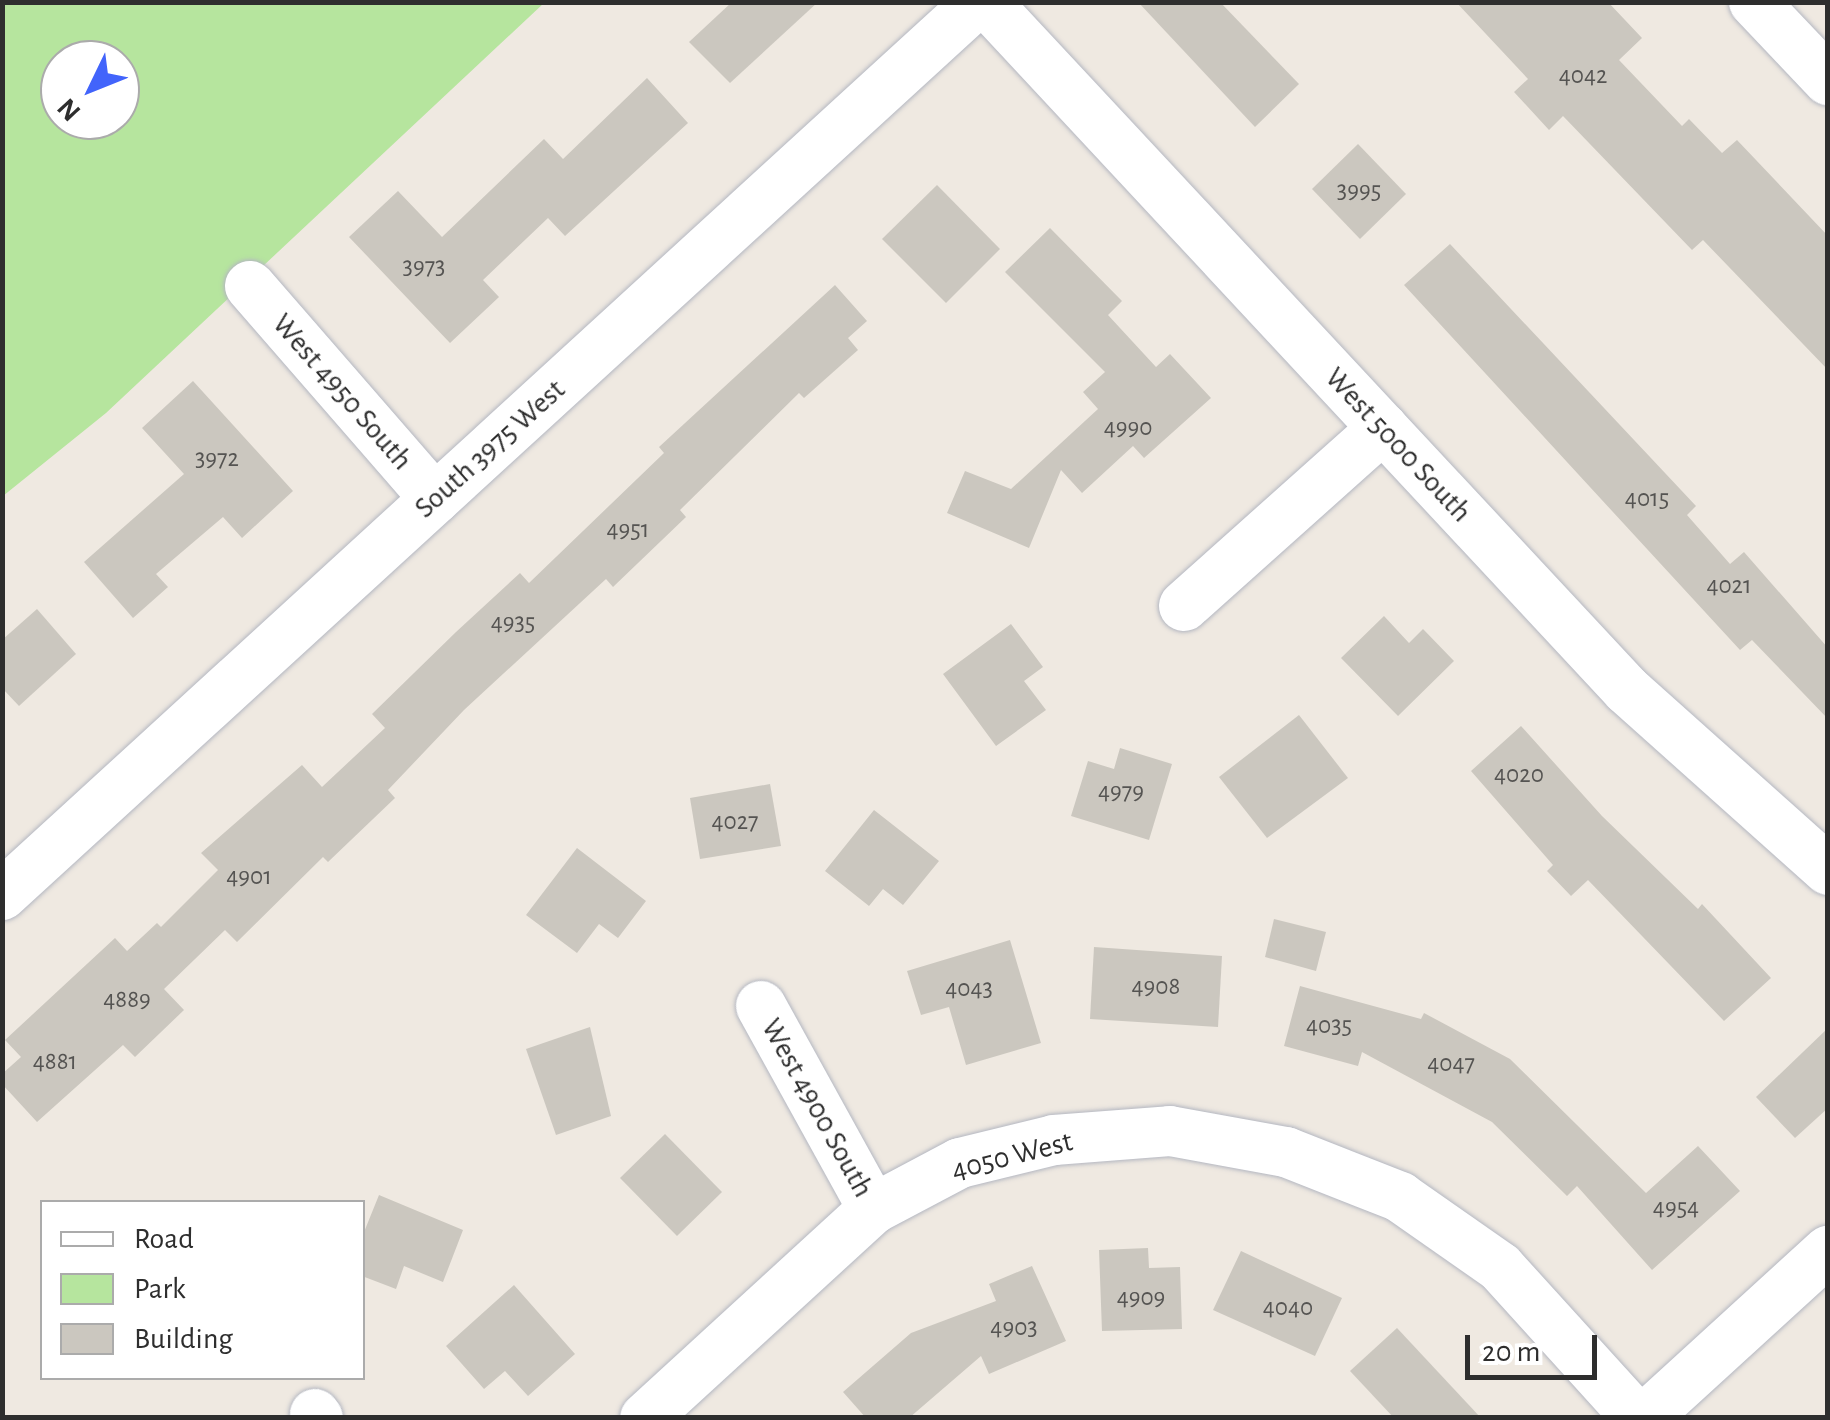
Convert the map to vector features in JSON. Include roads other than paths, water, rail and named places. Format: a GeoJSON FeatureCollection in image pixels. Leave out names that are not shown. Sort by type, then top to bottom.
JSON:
{"type":"FeatureCollection","features":[{"type":"Feature","properties":{"kind":"street","name":"South 3975 West"},"geometry":{"type":"LineString","coordinates":[[2,895],[978,2]]}},
{"type":"Feature","properties":{"kind":"street","name":"West 5000 South"},"geometry":{"type":"LineString","coordinates":[[986,2],[1627,690],[1828,870]]}},
{"type":"Feature","properties":{"kind":"street"},"geometry":{"type":"LineString","coordinates":[[1754,2],[1828,80]]}},
{"type":"Feature","properties":{"kind":"street","name":"West 4950 South"},"geometry":{"type":"LineString","coordinates":[[250,286],[436,499]]}},
{"type":"Feature","properties":{"kind":"street"},"geometry":{"type":"LineString","coordinates":[[1184,606],[1383,428]]}},
{"type":"Feature","properties":{"kind":"street","name":"West 4900 South"},"geometry":{"type":"LineString","coordinates":[[761,1006],[873,1210]]}},
{"type":"Feature","properties":{"kind":"street","name":"4050 West"},"geometry":{"type":"LineString","coordinates":[[645,1418],[873,1210],[960,1163],[1054,1140],[1170,1131],[1286,1152],[1400,1197],[1500,1267],[1641,1418]]}},
{"type":"Feature","properties":{"kind":"street"},"geometry":{"type":"LineString","coordinates":[[1641,1418],[1828,1251]]}}]}
